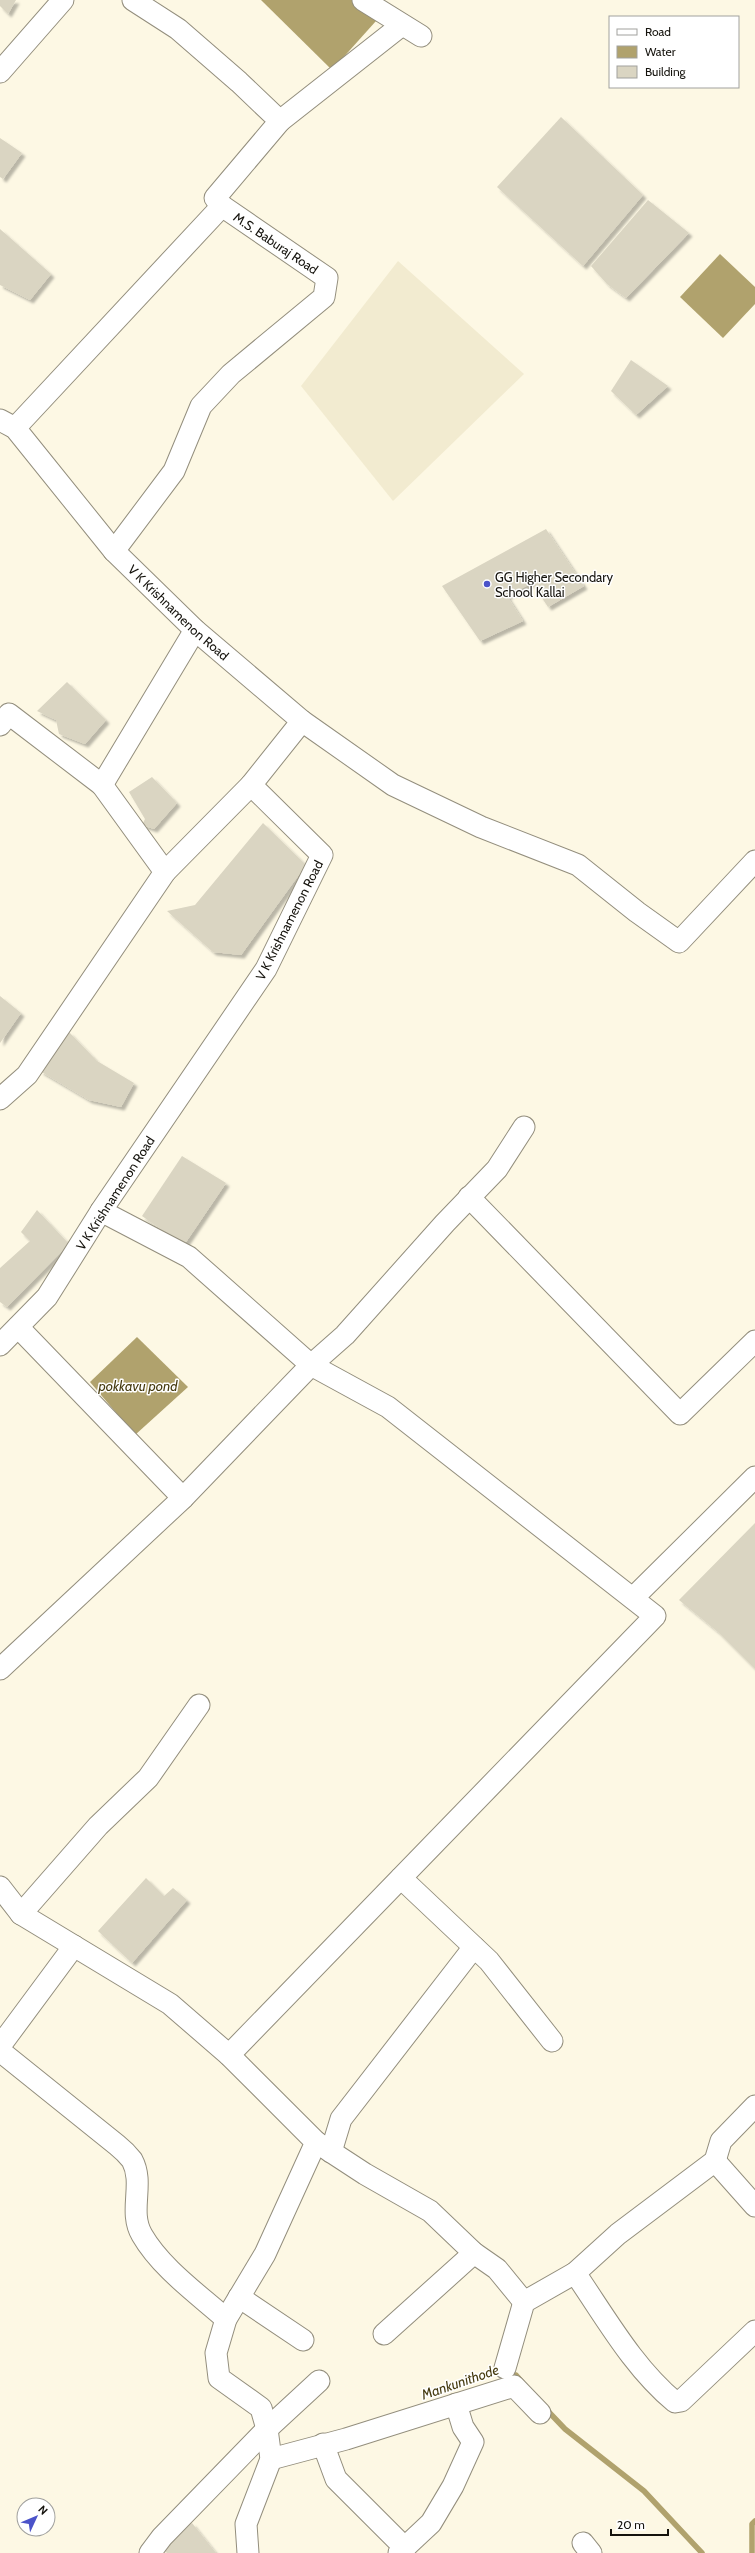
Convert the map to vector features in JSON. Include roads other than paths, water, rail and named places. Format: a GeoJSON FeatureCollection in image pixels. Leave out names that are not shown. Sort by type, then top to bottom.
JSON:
{"type":"FeatureCollection","features":[{"type":"Feature","properties":{"kind":"street"},"geometry":{"type":"LineString","coordinates":[[0,72],[63,0]]}},
{"type":"Feature","properties":{"kind":"street"},"geometry":{"type":"LineString","coordinates":[[133,0],[178,28],[280,121],[402,25]]}},
{"type":"Feature","properties":{"kind":"street"},"geometry":{"type":"LineString","coordinates":[[363,0],[421,36]]}},
{"type":"Feature","properties":{"kind":"street","name":"M.S. Baburaj Road"},"geometry":{"type":"LineString","coordinates":[[114,551],[174,471],[201,406],[231,374],[324,297],[327,278],[222,206],[215,198],[280,121]]}},
{"type":"Feature","properties":{"kind":"street"},"geometry":{"type":"LineString","coordinates":[[8,424],[222,206]]}},
{"type":"Feature","properties":{"kind":"street","name":"V K Krishnamenon Road"},"geometry":{"type":"LineString","coordinates":[[8,424],[114,551],[195,630],[302,721],[393,785],[481,827],[578,865],[637,912],[679,942],[755,861]]}},
{"type":"Feature","properties":{"kind":"street"},"geometry":{"type":"LineString","coordinates":[[102,785],[195,630]]}},
{"type":"Feature","properties":{"kind":"street"},"geometry":{"type":"LineString","coordinates":[[3,715],[102,785],[165,872]]}},
{"type":"Feature","properties":{"kind":"street"},"geometry":{"type":"LineString","coordinates":[[0,1099],[27,1075],[165,872],[251,785],[302,721]]}},
{"type":"Feature","properties":{"kind":"street","name":"V K Krishnamenon Road"},"geometry":{"type":"LineString","coordinates":[[0,1345],[48,1298],[101,1211],[266,969],[322,855],[251,785]]}},
{"type":"Feature","properties":{"kind":"street"},"geometry":{"type":"LineString","coordinates":[[0,1669],[182,1498],[311,1365],[345,1335],[469,1197],[497,1169],[524,1127]]}},
{"type":"Feature","properties":{"kind":"street"},"geometry":{"type":"LineString","coordinates":[[469,1197],[680,1414],[755,1341]]}},
{"type":"Feature","properties":{"kind":"street"},"geometry":{"type":"LineString","coordinates":[[101,1211],[189,1258],[311,1365],[388,1407],[655,1616],[229,2055]]}},
{"type":"Feature","properties":{"kind":"street"},"geometry":{"type":"LineString","coordinates":[[18,1327],[182,1498]]}},
{"type":"Feature","properties":{"kind":"street"},"geometry":{"type":"LineString","coordinates":[[633,1598],[755,1477]]}},
{"type":"Feature","properties":{"kind":"street"},"geometry":{"type":"LineString","coordinates":[[21,1914],[98,1826],[148,1778],[199,1705]]}},
{"type":"Feature","properties":{"kind":"street"},"geometry":{"type":"LineString","coordinates":[[401,1878],[489,1961],[552,2041]]}},
{"type":"Feature","properties":{"kind":"street"},"geometry":{"type":"LineString","coordinates":[[0,1887],[21,1914],[170,2004],[229,2055],[324,2147],[430,2211],[474,2253],[497,2269],[524,2302]]}},
{"type":"Feature","properties":{"kind":"street"},"geometry":{"type":"LineString","coordinates":[[0,2046],[74,1946]]}},
{"type":"Feature","properties":{"kind":"street"},"geometry":{"type":"LineString","coordinates":[[248,2553],[246,2524],[271,2459],[267,2429],[261,2408],[219,2378],[216,2353],[226,2320],[341,2119],[474,1947]]}},
{"type":"Feature","properties":{"kind":"street"},"geometry":{"type":"LineString","coordinates":[[0,2051],[117,2145],[131,2159],[136,2172],[138,2184],[135,2218],[142,2235],[159,2258],[226,2320]]}},
{"type":"Feature","properties":{"kind":"street"},"geometry":{"type":"LineString","coordinates":[[505,2368],[524,2302],[575,2273],[618,2234],[715,2161],[721,2141],[755,2106]]}},
{"type":"Feature","properties":{"kind":"street"},"geometry":{"type":"LineString","coordinates":[[715,2161],[755,2206]]}},
{"type":"Feature","properties":{"kind":"street"},"geometry":{"type":"LineString","coordinates":[[384,2334],[474,2253]]}},
{"type":"Feature","properties":{"kind":"street"},"geometry":{"type":"LineString","coordinates":[[575,2273],[636,2363],[650,2380],[675,2402],[681,2401],[755,2331]]}},
{"type":"Feature","properties":{"kind":"street"},"geometry":{"type":"LineString","coordinates":[[239,2297],[303,2340]]}},
{"type":"Feature","properties":{"kind":"street"},"geometry":{"type":"LineString","coordinates":[[150,2553],[162,2537],[267,2429],[319,2381]]}},
{"type":"Feature","properties":{"kind":"street"},"geometry":{"type":"LineString","coordinates":[[271,2459],[322,2444],[346,2439],[514,2386],[540,2413]]}},
{"type":"Feature","properties":{"kind":"street"},"geometry":{"type":"LineString","coordinates":[[322,2444],[336,2479],[402,2550],[432,2523],[453,2486],[473,2442],[463,2427],[456,2404]]}},
{"type":"Feature","properties":{"kind":"water"},"geometry":{"type":"Polygon","coordinates":[[[261,0],[352,0],[376,21],[332,70],[261,0]]]}},
{"type":"Feature","properties":{"kind":"water"},"geometry":{"type":"Polygon","coordinates":[[[720,254],[755,287],[755,304],[723,338],[680,297],[720,254]]]}},
{"type":"Feature","properties":{"kind":"water","name":"pokkavu pond"},"geometry":{"type":"Polygon","coordinates":[[[137,1337],[188,1387],[135,1435],[90,1382],[137,1337]]]}},
{"type":"Feature","properties":{"kind":"waterway","name":"Mankunithode"},"geometry":{"type":"LineString","coordinates":[[507,2379],[516,2375],[522,2382]]}},
{"type":"Feature","properties":{"kind":"waterway","name":"Mankunithode"},"geometry":{"type":"LineString","coordinates":[[545,2408],[565,2429],[644,2491],[702,2553]]}},
{"type":"Feature","properties":{"kind":"waterway","name":"Mankunithode"},"geometry":{"type":"LineString","coordinates":[[752,2553],[752,2524],[755,2521]]}},
{"type":"Feature","properties":{"kind":"place","name":"GG Higher Secondary School Kallai"},"geometry":{"type":"Point","coordinates":[487,584]}}]}
